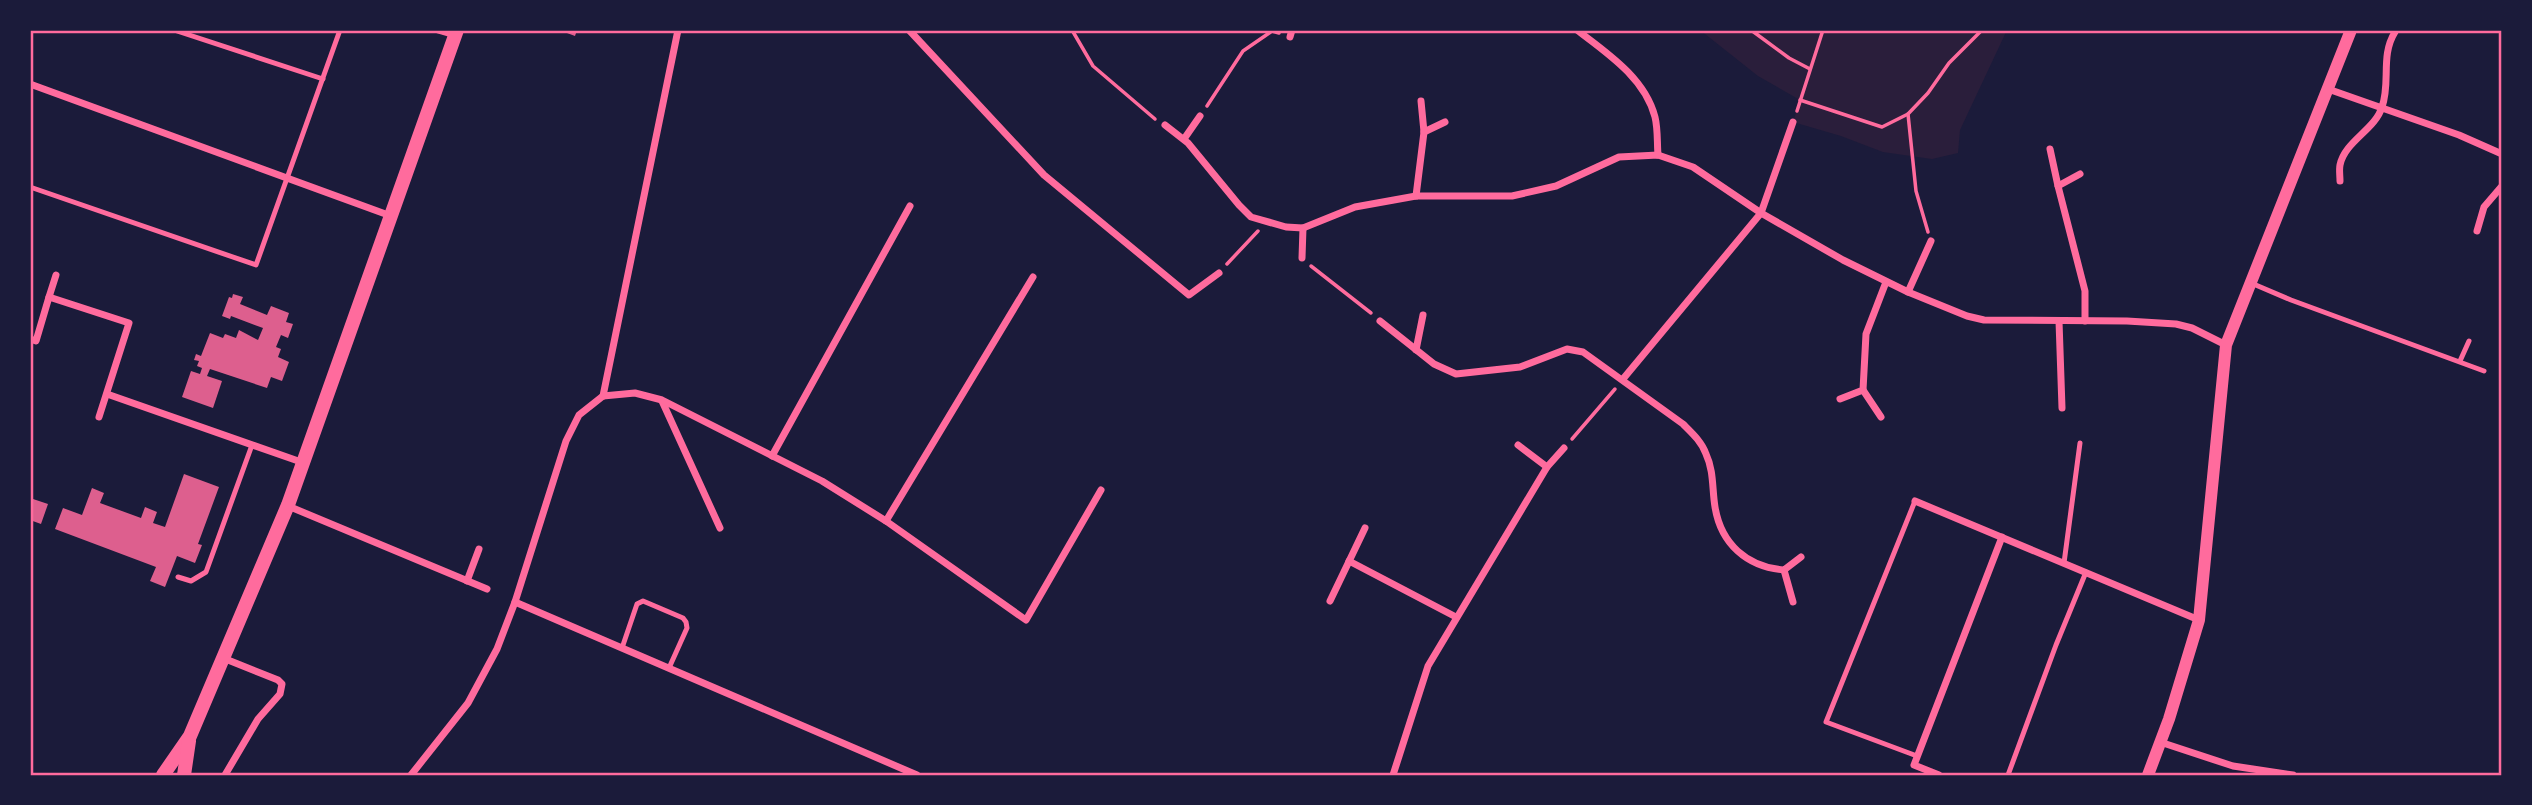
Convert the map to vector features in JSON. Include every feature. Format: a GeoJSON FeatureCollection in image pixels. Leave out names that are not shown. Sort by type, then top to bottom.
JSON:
{"type":"FeatureCollection","features":[{"type":"Feature","properties":{"kind":"main road"},"geometry":{"type":"LineString","coordinates":[[163,775],[190,736],[288,506],[456,33]]}},
{"type":"Feature","properties":{"kind":"main road"},"geometry":{"type":"LineString","coordinates":[[184,775],[190,736]]}},
{"type":"Feature","properties":{"kind":"street"},"geometry":{"type":"LineString","coordinates":[[438,30],[456,33]]}},
{"type":"Feature","properties":{"kind":"street"},"geometry":{"type":"LineString","coordinates":[[603,396],[678,30]]}},
{"type":"Feature","properties":{"kind":"street"},"geometry":{"type":"LineString","coordinates":[[909,30],[1044,175],[1189,295],[1219,272]]}},
{"type":"Feature","properties":{"kind":"street"},"geometry":{"type":"LineString","coordinates":[[1577,30],[1643,87],[1656,118],[1658,155]]}},
{"type":"Feature","properties":{"kind":"street"},"geometry":{"type":"LineString","coordinates":[[2148,775],[2199,620],[2226,345],[2351,30]]}},
{"type":"Feature","properties":{"kind":"street"},"geometry":{"type":"LineString","coordinates":[[2340,181],[2340,164],[2347,150],[2374,121],[2382,108],[2388,43],[2395,32]]}},
{"type":"Feature","properties":{"kind":"street"},"geometry":{"type":"LineString","coordinates":[[30,84],[391,216]]}},
{"type":"Feature","properties":{"kind":"street"},"geometry":{"type":"LineString","coordinates":[[2328,89],[2459,135],[2502,154]]}},
{"type":"Feature","properties":{"kind":"street"},"geometry":{"type":"LineString","coordinates":[[1416,195],[1424,132],[1420,102]]}},
{"type":"Feature","properties":{"kind":"street"},"geometry":{"type":"LineString","coordinates":[[1184,139],[1200,116]]}},
{"type":"Feature","properties":{"kind":"street"},"geometry":{"type":"LineString","coordinates":[[1424,132],[1446,122]]}},
{"type":"Feature","properties":{"kind":"street"},"geometry":{"type":"LineString","coordinates":[[1623,379],[1761,213],[1793,122]]}},
{"type":"Feature","properties":{"kind":"street"},"geometry":{"type":"LineString","coordinates":[[1165,125],[1184,139],[1251,217],[1286,228],[1303,228],[1355,207],[1416,195],[1512,196],[1556,186],[1619,157],[1658,155],[1693,167],[1761,213],[1843,260],[1908,292],[1967,316],[1983,320],[2176,324],[2192,328],[2226,345]]}},
{"type":"Feature","properties":{"kind":"street"},"geometry":{"type":"LineString","coordinates":[[2050,149],[2085,291],[2085,321]]}},
{"type":"Feature","properties":{"kind":"street"},"geometry":{"type":"LineString","coordinates":[[2058,186],[2080,174]]}},
{"type":"Feature","properties":{"kind":"street"},"geometry":{"type":"LineString","coordinates":[[2477,231],[2484,207],[2502,186]]}},
{"type":"Feature","properties":{"kind":"street"},"geometry":{"type":"LineString","coordinates":[[772,456],[910,206]]}},
{"type":"Feature","properties":{"kind":"street"},"geometry":{"type":"LineString","coordinates":[[1301,258],[1303,228]]}},
{"type":"Feature","properties":{"kind":"street"},"geometry":{"type":"LineString","coordinates":[[1908,292],[1930,241]]}},
{"type":"Feature","properties":{"kind":"street"},"geometry":{"type":"LineString","coordinates":[[30,339],[36,341],[56,275]]}},
{"type":"Feature","properties":{"kind":"street"},"geometry":{"type":"LineString","coordinates":[[886,521],[1033,277]]}},
{"type":"Feature","properties":{"kind":"street"},"geometry":{"type":"LineString","coordinates":[[1881,417],[1863,390],[1866,334],[1886,282]]}},
{"type":"Feature","properties":{"kind":"street"},"geometry":{"type":"LineString","coordinates":[[49,297],[129,323],[99,417]]}},
{"type":"Feature","properties":{"kind":"street"},"geometry":{"type":"LineString","coordinates":[[1416,350],[1423,315]]}},
{"type":"Feature","properties":{"kind":"street"},"geometry":{"type":"LineString","coordinates":[[1380,321],[1443,369],[1456,374],[1520,366],[1567,349],[1574,349],[1593,358],[1683,424],[1706,453],[1712,475],[1717,517],[1725,538],[1749,561],[1763,568],[1784,570],[1801,558]]}},
{"type":"Feature","properties":{"kind":"street"},"geometry":{"type":"LineString","coordinates":[[2059,321],[2062,408]]}},
{"type":"Feature","properties":{"kind":"street"},"geometry":{"type":"LineString","coordinates":[[1840,399],[1863,390]]}},
{"type":"Feature","properties":{"kind":"street"},"geometry":{"type":"LineString","coordinates":[[411,775],[481,683],[515,602],[566,440],[579,415],[603,396],[635,393],[662,400],[822,481],[886,521],[1026,620],[1101,490]]}},
{"type":"Feature","properties":{"kind":"street"},"geometry":{"type":"LineString","coordinates":[[107,394],[304,463]]}},
{"type":"Feature","properties":{"kind":"street"},"geometry":{"type":"LineString","coordinates":[[662,400],[720,528]]}},
{"type":"Feature","properties":{"kind":"street"},"geometry":{"type":"LineString","coordinates":[[1518,445],[1547,467]]}},
{"type":"Feature","properties":{"kind":"street"},"geometry":{"type":"LineString","coordinates":[[1393,775],[1428,666],[1547,467],[1563,448]]}},
{"type":"Feature","properties":{"kind":"street"},"geometry":{"type":"LineString","coordinates":[[1915,501],[2199,620]]}},
{"type":"Feature","properties":{"kind":"street"},"geometry":{"type":"LineString","coordinates":[[288,506],[488,589]]}},
{"type":"Feature","properties":{"kind":"street"},"geometry":{"type":"LineString","coordinates":[[1330,601],[1365,528]]}},
{"type":"Feature","properties":{"kind":"street"},"geometry":{"type":"LineString","coordinates":[[1939,775],[1915,761],[2002,537]]}},
{"type":"Feature","properties":{"kind":"street"},"geometry":{"type":"LineString","coordinates":[[467,581],[479,549]]}},
{"type":"Feature","properties":{"kind":"street"},"geometry":{"type":"LineString","coordinates":[[1349,561],[1455,617]]}},
{"type":"Feature","properties":{"kind":"street"},"geometry":{"type":"LineString","coordinates":[[1784,570],[1793,602]]}},
{"type":"Feature","properties":{"kind":"street"},"geometry":{"type":"LineString","coordinates":[[515,602],[917,775]]}},
{"type":"Feature","properties":{"kind":"street"},"geometry":{"type":"LineString","coordinates":[[223,658],[282,684],[280,694],[258,719],[225,775]]}},
{"type":"Feature","properties":{"kind":"street"},"geometry":{"type":"LineString","coordinates":[[2160,743],[2233,766],[2293,775]]}},
{"type":"Feature","properties":{"kind":"lane"},"geometry":{"type":"LineString","coordinates":[[174,30],[323,79]]}},
{"type":"Feature","properties":{"kind":"lane"},"geometry":{"type":"LineString","coordinates":[[30,187],[256,265],[289,179],[340,30]]}},
{"type":"Feature","properties":{"kind":"lane"},"geometry":{"type":"LineString","coordinates":[[2251,283],[2484,371]]}},
{"type":"Feature","properties":{"kind":"lane"},"geometry":{"type":"LineString","coordinates":[[2460,362],[2469,341]]}},
{"type":"Feature","properties":{"kind":"lane"},"geometry":{"type":"LineString","coordinates":[[2064,563],[2080,443]]}},
{"type":"Feature","properties":{"kind":"lane"},"geometry":{"type":"LineString","coordinates":[[178,577],[191,581],[206,572],[252,445]]}},
{"type":"Feature","properties":{"kind":"lane"},"geometry":{"type":"LineString","coordinates":[[1915,501],[1826,722],[1915,761]]}},
{"type":"Feature","properties":{"kind":"lane"},"geometry":{"type":"LineString","coordinates":[[2008,775],[2085,572]]}},
{"type":"Feature","properties":{"kind":"lane"},"geometry":{"type":"LineString","coordinates":[[622,648],[637,604],[643,601],[683,618],[687,622],[687,628],[669,668]]}},
{"type":"Feature","properties":{"kind":"path"},"geometry":{"type":"LineString","coordinates":[[1072,30],[1093,66],[1153,118],[1165,125]]}},
{"type":"Feature","properties":{"kind":"path"},"geometry":{"type":"LineString","coordinates":[[1751,30],[1789,58],[1810,69]]}},
{"type":"Feature","properties":{"kind":"path"},"geometry":{"type":"LineString","coordinates":[[1793,122],[1823,30]]}},
{"type":"Feature","properties":{"kind":"path"},"geometry":{"type":"LineString","coordinates":[[1800,100],[1882,127],[1908,114],[1980,30]]}},
{"type":"Feature","properties":{"kind":"path"},"geometry":{"type":"LineString","coordinates":[[1200,116],[1243,51],[1272,31],[1291,33]]}},
{"type":"Feature","properties":{"kind":"path"},"geometry":{"type":"LineString","coordinates":[[1908,114],[1916,191],[1930,241]]}},
{"type":"Feature","properties":{"kind":"path"},"geometry":{"type":"LineString","coordinates":[[1219,272],[1266,221]]}},
{"type":"Feature","properties":{"kind":"path"},"geometry":{"type":"LineString","coordinates":[[1301,258],[1380,321]]}},
{"type":"Feature","properties":{"kind":"path"},"geometry":{"type":"LineString","coordinates":[[1563,448],[1623,379]]}},
{"type":"Feature","properties":{"kind":"shaded area"},"geometry":{"type":"Polygon","coordinates":[[[1700,30],[2007,30],[1960,130],[1958,153],[1932,159],[1883,152],[1793,122],[1800,100],[1758,76],[1700,30]]]}},
{"type":"Feature","properties":{"kind":"building"},"geometry":{"type":"Polygon","coordinates":[[[559,30],[577,30],[575,36],[559,30]]]}},
{"type":"Feature","properties":{"kind":"building"},"geometry":{"type":"Polygon","coordinates":[[[233,294],[243,297],[240,304],[267,315],[271,306],[289,313],[286,322],[293,324],[288,338],[281,335],[276,347],[281,349],[278,357],[289,362],[282,381],[271,377],[267,388],[210,369],[207,376],[222,381],[213,408],[182,397],[191,371],[200,374],[202,368],[197,366],[199,361],[194,360],[196,354],[201,356],[210,333],[223,338],[225,334],[236,338],[239,330],[258,340],[263,328],[231,316],[230,319],[222,316],[229,297],[232,298],[233,294]]]}},
{"type":"Feature","properties":{"kind":"building"},"geometry":{"type":"Polygon","coordinates":[[[184,474],[219,487],[198,544],[202,545],[195,563],[177,556],[165,587],[150,581],[156,567],[55,529],[63,508],[82,515],[92,488],[104,493],[100,503],[141,518],[145,507],[157,512],[153,523],[165,527],[184,474]]]}},
{"type":"Feature","properties":{"kind":"building"},"geometry":{"type":"Polygon","coordinates":[[[30,498],[48,504],[41,524],[30,520],[30,498]]]}}]}
